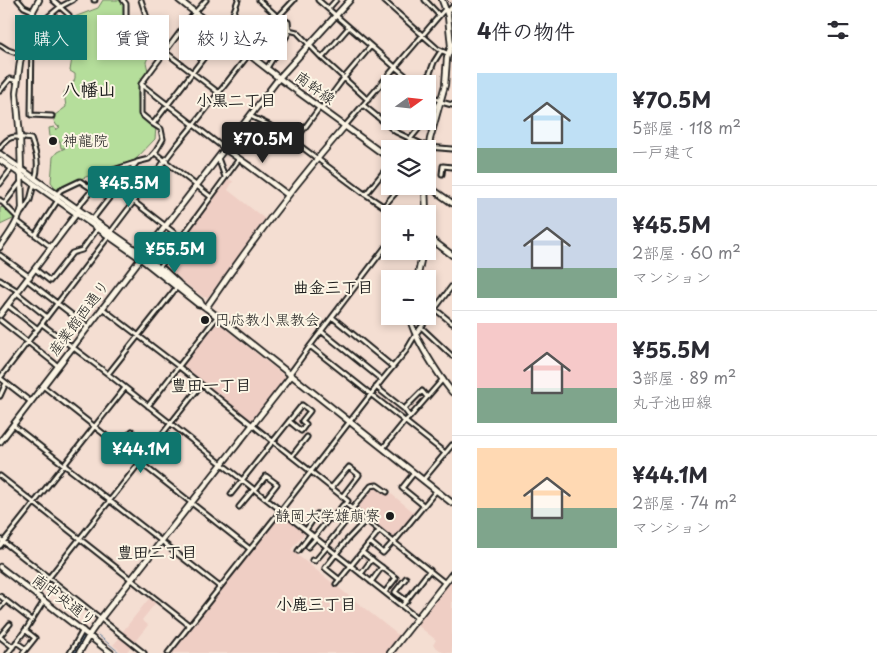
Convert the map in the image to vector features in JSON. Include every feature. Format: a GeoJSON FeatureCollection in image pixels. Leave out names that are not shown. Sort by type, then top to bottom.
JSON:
{"type":"FeatureCollection","features":[{"type":"Feature","properties":{"kind":"street"},"geometry":{"type":"LineString","coordinates":[[18,0],[24,7],[33,11]]}},
{"type":"Feature","properties":{"kind":"street"},"geometry":{"type":"LineString","coordinates":[[33,15],[39,0]]}},
{"type":"Feature","properties":{"kind":"street"},"geometry":{"type":"LineString","coordinates":[[54,0],[69,15]]}},
{"type":"Feature","properties":{"kind":"street"},"geometry":{"type":"LineString","coordinates":[[51,15],[72,0]]}},
{"type":"Feature","properties":{"kind":"street"},"geometry":{"type":"LineString","coordinates":[[123,0],[126,4],[126,15]]}},
{"type":"Feature","properties":{"kind":"street"},"geometry":{"type":"LineString","coordinates":[[141,0],[146,15]]}},
{"type":"Feature","properties":{"kind":"street","name":"南幹線"},"geometry":{"type":"LineString","coordinates":[[179,0],[198,15]]}},
{"type":"Feature","properties":{"kind":"street"},"geometry":{"type":"LineString","coordinates":[[169,47],[206,0]]}},
{"type":"Feature","properties":{"kind":"street"},"geometry":{"type":"LineString","coordinates":[[232,15],[238,0]]}},
{"type":"Feature","properties":{"kind":"street"},"geometry":{"type":"LineString","coordinates":[[280,15],[294,0]]}},
{"type":"Feature","properties":{"kind":"street"},"geometry":{"type":"LineString","coordinates":[[318,0],[405,75]]}},
{"type":"Feature","properties":{"kind":"street"},"geometry":{"type":"LineString","coordinates":[[328,9],[336,0]]}},
{"type":"Feature","properties":{"kind":"street","name":"産業館西通り"},"geometry":{"type":"LineString","coordinates":[[0,441],[280,78],[350,0]]}},
{"type":"Feature","properties":{"kind":"street"},"geometry":{"type":"LineString","coordinates":[[383,0],[441,51],[450,51]]}},
{"type":"Feature","properties":{"kind":"street"},"geometry":{"type":"LineString","coordinates":[[425,0],[439,15]]}},
{"type":"Feature","properties":{"kind":"street"},"geometry":{"type":"LineString","coordinates":[[430,140],[445,85],[447,58],[452,43],[446,10],[442,0]]}},
{"type":"Feature","properties":{"kind":"street"},"geometry":{"type":"LineString","coordinates":[[262,1],[276,15]]}},
{"type":"Feature","properties":{"kind":"street"},"geometry":{"type":"LineString","coordinates":[[206,308],[229,274],[317,159],[439,15],[452,8]]}},
{"type":"Feature","properties":{"kind":"street"},"geometry":{"type":"LineString","coordinates":[[267,68],[285,40],[289,30],[287,22]]}},
{"type":"Feature","properties":{"kind":"street"},"geometry":{"type":"LineString","coordinates":[[322,58],[349,28]]}},
{"type":"Feature","properties":{"kind":"street"},"geometry":{"type":"LineString","coordinates":[[289,30],[297,32],[368,100]]}},
{"type":"Feature","properties":{"kind":"street"},"geometry":{"type":"LineString","coordinates":[[0,45],[15,52]]}},
{"type":"Feature","properties":{"kind":"street"},"geometry":{"type":"LineString","coordinates":[[295,142],[371,46]]}},
{"type":"Feature","properties":{"kind":"street"},"geometry":{"type":"LineString","coordinates":[[428,75],[441,51]]}},
{"type":"Feature","properties":{"kind":"street"},"geometry":{"type":"LineString","coordinates":[[169,55],[219,93]]}},
{"type":"Feature","properties":{"kind":"street"},"geometry":{"type":"LineString","coordinates":[[18,218],[22,202],[20,137],[16,100],[21,60]]}},
{"type":"Feature","properties":{"kind":"street"},"geometry":{"type":"LineString","coordinates":[[32,60],[31,114],[52,116]]}},
{"type":"Feature","properties":{"kind":"street"},"geometry":{"type":"LineString","coordinates":[[0,315],[102,177],[110,170],[149,159],[160,146],[163,139],[161,129],[141,114],[141,84],[159,60]]}},
{"type":"Feature","properties":{"kind":"street"},"geometry":{"type":"LineString","coordinates":[[153,124],[202,60]]}},
{"type":"Feature","properties":{"kind":"street"},"geometry":{"type":"LineString","coordinates":[[31,402],[0,378],[176,146],[244,60]]}},
{"type":"Feature","properties":{"kind":"street","name":"南幹線"},"geometry":{"type":"LineString","coordinates":[[257,60],[381,152]]}},
{"type":"Feature","properties":{"kind":"street"},"geometry":{"type":"LineString","coordinates":[[0,91],[10,79],[17,81]]}},
{"type":"Feature","properties":{"kind":"street"},"geometry":{"type":"LineString","coordinates":[[141,84],[288,195]]}},
{"type":"Feature","properties":{"kind":"street"},"geometry":{"type":"LineString","coordinates":[[436,99],[440,102],[452,105]]}},
{"type":"Feature","properties":{"kind":"street"},"geometry":{"type":"LineString","coordinates":[[436,107],[440,102]]}},
{"type":"Feature","properties":{"kind":"street"},"geometry":{"type":"LineString","coordinates":[[363,105],[396,132],[410,139],[418,130]]}},
{"type":"Feature","properties":{"kind":"street"},"geometry":{"type":"LineString","coordinates":[[250,116],[295,142],[382,205]]}},
{"type":"Feature","properties":{"kind":"street"},"geometry":{"type":"LineString","coordinates":[[0,148],[8,139],[14,137],[31,139],[38,162],[30,200],[0,247]]}},
{"type":"Feature","properties":{"kind":"street"},"geometry":{"type":"LineString","coordinates":[[436,150],[452,149]]}},
{"type":"Feature","properties":{"kind":"street"},"geometry":{"type":"LineString","coordinates":[[154,153],[211,196]]}},
{"type":"Feature","properties":{"kind":"street"},"geometry":{"type":"LineString","coordinates":[[0,154],[21,172],[142,257],[200,301],[217,317],[452,503]]}},
{"type":"Feature","properties":{"kind":"street"},"geometry":{"type":"LineString","coordinates":[[218,158],[226,177]]}},
{"type":"Feature","properties":{"kind":"street"},"geometry":{"type":"LineString","coordinates":[[159,268],[239,159]]}},
{"type":"Feature","properties":{"kind":"street"},"geometry":{"type":"LineString","coordinates":[[0,160],[21,172]]}},
{"type":"Feature","properties":{"kind":"street"},"geometry":{"type":"LineString","coordinates":[[92,221],[136,162]]}},
{"type":"Feature","properties":{"kind":"street"},"geometry":{"type":"LineString","coordinates":[[442,174],[442,166],[452,167]]}},
{"type":"Feature","properties":{"kind":"street"},"geometry":{"type":"LineString","coordinates":[[0,184],[12,168]]}},
{"type":"Feature","properties":{"kind":"street"},"geometry":{"type":"LineString","coordinates":[[366,194],[381,175]]}},
{"type":"Feature","properties":{"kind":"street"},"geometry":{"type":"LineString","coordinates":[[102,177],[182,238]]}},
{"type":"Feature","properties":{"kind":"street"},"geometry":{"type":"LineString","coordinates":[[34,235],[61,190],[78,181],[92,189]]}},
{"type":"Feature","properties":{"kind":"street"},"geometry":{"type":"LineString","coordinates":[[4,204],[21,182]]}},
{"type":"Feature","properties":{"kind":"street"},"geometry":{"type":"LineString","coordinates":[[436,193],[452,203]]}},
{"type":"Feature","properties":{"kind":"street"},"geometry":{"type":"LineString","coordinates":[[385,205],[394,195]]}},
{"type":"Feature","properties":{"kind":"street"},"geometry":{"type":"LineString","coordinates":[[0,200],[34,235],[52,247]]}},
{"type":"Feature","properties":{"kind":"street"},"geometry":{"type":"LineString","coordinates":[[92,221],[98,228],[110,234]]}},
{"type":"Feature","properties":{"kind":"street"},"geometry":{"type":"LineString","coordinates":[[35,270],[50,281],[72,253],[82,250],[98,228]]}},
{"type":"Feature","properties":{"kind":"street"},"geometry":{"type":"LineString","coordinates":[[436,243],[452,255]]}},
{"type":"Feature","properties":{"kind":"street"},"geometry":{"type":"LineString","coordinates":[[79,653],[101,618],[252,425],[381,253]]}},
{"type":"Feature","properties":{"kind":"street"},"geometry":{"type":"LineString","coordinates":[[0,255],[88,327]]}},
{"type":"Feature","properties":{"kind":"street"},"geometry":{"type":"LineString","coordinates":[[142,257],[159,268],[179,286]]}},
{"type":"Feature","properties":{"kind":"street"},"geometry":{"type":"LineString","coordinates":[[0,280],[18,292],[47,317]]}},
{"type":"Feature","properties":{"kind":"street"},"geometry":{"type":"LineString","coordinates":[[108,374],[179,286]]}},
{"type":"Feature","properties":{"kind":"street"},"geometry":{"type":"LineString","coordinates":[[436,308],[452,286]]}},
{"type":"Feature","properties":{"kind":"street"},"geometry":{"type":"LineString","coordinates":[[8,305],[38,329]]}},
{"type":"Feature","properties":{"kind":"street"},"geometry":{"type":"LineString","coordinates":[[102,308],[311,471],[348,502],[346,504],[353,510],[445,583]]}},
{"type":"Feature","properties":{"kind":"street"},"geometry":{"type":"LineString","coordinates":[[436,310],[452,324]]}},
{"type":"Feature","properties":{"kind":"street"},"geometry":{"type":"LineString","coordinates":[[148,406],[217,317]]}},
{"type":"Feature","properties":{"kind":"street"},"geometry":{"type":"LineString","coordinates":[[332,317],[393,367]]}},
{"type":"Feature","properties":{"kind":"street"},"geometry":{"type":"LineString","coordinates":[[0,320],[58,366]]}},
{"type":"Feature","properties":{"kind":"street"},"geometry":{"type":"LineString","coordinates":[[42,324],[417,618]]}},
{"type":"Feature","properties":{"kind":"street"},"geometry":{"type":"LineString","coordinates":[[412,325],[452,392]]}},
{"type":"Feature","properties":{"kind":"street"},"geometry":{"type":"LineString","coordinates":[[168,653],[406,351],[421,327],[452,356]]}},
{"type":"Feature","properties":{"kind":"street"},"geometry":{"type":"LineString","coordinates":[[321,331],[382,380]]}},
{"type":"Feature","properties":{"kind":"street"},"geometry":{"type":"LineString","coordinates":[[310,346],[446,453]]}},
{"type":"Feature","properties":{"kind":"street"},"geometry":{"type":"LineString","coordinates":[[383,448],[434,387],[443,379]]}},
{"type":"Feature","properties":{"kind":"street"},"geometry":{"type":"LineString","coordinates":[[0,396],[6,383]]}},
{"type":"Feature","properties":{"kind":"street"},"geometry":{"type":"LineString","coordinates":[[36,594],[201,385]]}},
{"type":"Feature","properties":{"kind":"street"},"geometry":{"type":"LineString","coordinates":[[43,386],[250,549]]}},
{"type":"Feature","properties":{"kind":"street"},"geometry":{"type":"LineString","coordinates":[[0,546],[2,540],[34,503],[125,388]]}},
{"type":"Feature","properties":{"kind":"street"},"geometry":{"type":"LineString","coordinates":[[376,388],[404,409],[410,417]]}},
{"type":"Feature","properties":{"kind":"street"},"geometry":{"type":"LineString","coordinates":[[404,409],[422,391],[427,397]]}},
{"type":"Feature","properties":{"kind":"street"},"geometry":{"type":"LineString","coordinates":[[231,494],[272,441],[302,405],[310,411],[302,421],[306,424],[301,431],[288,422]]}},
{"type":"Feature","properties":{"kind":"street"},"geometry":{"type":"LineString","coordinates":[[13,425],[220,587]]}},
{"type":"Feature","properties":{"kind":"street"},"geometry":{"type":"LineString","coordinates":[[120,446],[132,431]]}},
{"type":"Feature","properties":{"kind":"street"},"geometry":{"type":"LineString","coordinates":[[292,456],[307,437]]}},
{"type":"Feature","properties":{"kind":"street"},"geometry":{"type":"LineString","coordinates":[[423,480],[452,445]]}},
{"type":"Feature","properties":{"kind":"street"},"geometry":{"type":"LineString","coordinates":[[331,488],[348,467],[359,475],[342,497]]}},
{"type":"Feature","properties":{"kind":"street"},"geometry":{"type":"LineString","coordinates":[[414,473],[402,488],[424,505]]}},
{"type":"Feature","properties":{"kind":"street"},"geometry":{"type":"LineString","coordinates":[[0,476],[190,626]]}},
{"type":"Feature","properties":{"kind":"street"},"geometry":{"type":"LineString","coordinates":[[239,508],[266,476],[276,484],[266,498]]}},
{"type":"Feature","properties":{"kind":"street"},"geometry":{"type":"LineString","coordinates":[[312,560],[315,561],[371,486],[377,485],[387,492]]}},
{"type":"Feature","properties":{"kind":"street"},"geometry":{"type":"LineString","coordinates":[[370,542],[383,553],[436,491]]}},
{"type":"Feature","properties":{"kind":"street"},"geometry":{"type":"LineString","coordinates":[[332,519],[343,505],[346,504]]}},
{"type":"Feature","properties":{"kind":"street"},"geometry":{"type":"LineString","coordinates":[[298,551],[327,521],[318,514],[306,530]]}},
{"type":"Feature","properties":{"kind":"street"},"geometry":{"type":"LineString","coordinates":[[340,580],[325,568],[366,520]]}},
{"type":"Feature","properties":{"kind":"street"},"geometry":{"type":"LineString","coordinates":[[336,584],[379,531]]}},
{"type":"Feature","properties":{"kind":"street"},"geometry":{"type":"LineString","coordinates":[[308,547],[314,536]]}},
{"type":"Feature","properties":{"kind":"street"},"geometry":{"type":"LineString","coordinates":[[2,540],[144,653]]}},
{"type":"Feature","properties":{"kind":"street"},"geometry":{"type":"LineString","coordinates":[[362,552],[396,578],[385,592]]}},
{"type":"Feature","properties":{"kind":"street"},"geometry":{"type":"LineString","coordinates":[[361,574],[372,559]]}},
{"type":"Feature","properties":{"kind":"street","name":"南中央通り"},"geometry":{"type":"LineString","coordinates":[[0,567],[112,653]]}},
{"type":"Feature","properties":{"kind":"street"},"geometry":{"type":"LineString","coordinates":[[371,582],[382,567]]}},
{"type":"Feature","properties":{"kind":"street"},"geometry":{"type":"LineString","coordinates":[[402,606],[430,570]]}},
{"type":"Feature","properties":{"kind":"street"},"geometry":{"type":"LineString","coordinates":[[392,652],[452,574]]}},
{"type":"Feature","properties":{"kind":"street"},"geometry":{"type":"LineString","coordinates":[[406,578],[395,592],[407,601]]}},
{"type":"Feature","properties":{"kind":"street"},"geometry":{"type":"LineString","coordinates":[[0,596],[32,620]]}},
{"type":"Feature","properties":{"kind":"street"},"geometry":{"type":"LineString","coordinates":[[0,608],[6,601]]}},
{"type":"Feature","properties":{"kind":"street"},"geometry":{"type":"LineString","coordinates":[[8,653],[44,601]]}},
{"type":"Feature","properties":{"kind":"street"},"geometry":{"type":"LineString","coordinates":[[10,624],[0,637],[13,646]]}},
{"type":"Feature","properties":{"kind":"street"},"geometry":{"type":"LineString","coordinates":[[16,642],[25,651],[35,638],[25,630]]}},
{"type":"Feature","properties":{"kind":"street"},"geometry":{"type":"LineString","coordinates":[[70,653],[83,630]]}},
{"type":"Feature","properties":{"kind":"shaded area"},"geometry":{"type":"Polygon","coordinates":[[[226,179],[233,181],[228,190],[265,219],[208,297],[203,297],[163,265],[226,179]]]}},
{"type":"Feature","properties":{"kind":"shaded area"},"geometry":{"type":"Polygon","coordinates":[[[216,321],[287,378],[251,423],[180,367],[216,321]]]}},
{"type":"Feature","properties":{"kind":"shaded area","name":"静岡大学雄萠寮"},"geometry":{"type":"Polygon","coordinates":[[[374,480],[416,514],[395,540],[354,506],[374,480]]]}},
{"type":"Feature","properties":{"kind":"shaded area"},"geometry":{"type":"Polygon","coordinates":[[[279,511],[305,532],[291,550],[402,638],[390,653],[168,653],[279,511]]]}},
{"type":"Feature","properties":{"kind":"shaded area"},"geometry":{"type":"Polygon","coordinates":[[[452,579],[452,653],[444,653],[433,645],[436,640],[416,624],[452,579]]]}},
{"type":"Feature","properties":{"kind":"shaded area"},"geometry":{"type":"Polygon","coordinates":[[[151,596],[157,601],[142,620],[148,625],[126,653],[123,653],[113,645],[151,596]]]}},
{"type":"Feature","properties":{"kind":"green space"},"geometry":{"type":"Polygon","coordinates":[[[103,0],[125,0],[128,15],[97,15],[97,60],[147,60],[148,71],[139,82],[140,116],[150,125],[156,127],[155,139],[135,160],[77,180],[58,190],[51,182],[53,157],[57,152],[65,148],[61,148],[60,141],[57,142],[56,137],[50,137],[49,128],[54,127],[56,130],[60,127],[54,121],[55,115],[66,107],[64,92],[75,80],[75,74],[70,71],[72,60],[87,60],[87,15],[80,15],[98,8],[103,0]]]}},
{"type":"Feature","properties":{"kind":"green space"},"geometry":{"type":"Polygon","coordinates":[[[3,207],[14,217],[0,225],[0,208],[3,207]]]}},
{"type":"Feature","properties":{"kind":"waterway"},"geometry":{"type":"LineString","coordinates":[[98,635],[120,653]]}},
{"type":"Feature","properties":{"kind":"waterway"},"geometry":{"type":"LineString","coordinates":[[73,653],[84,637]]}},
{"type":"Feature","properties":{"kind":"railway"},"geometry":{"type":"LineString","coordinates":[[447,0],[452,5]]}},
{"type":"Feature","properties":{"kind":"place","name":"神龍院"},"geometry":{"type":"Point","coordinates":[53,141]}},
{"type":"Feature","properties":{"kind":"place","name":"円応教小黒教会"},"geometry":{"type":"Point","coordinates":[205,320]}},
{"type":"Feature","properties":{"kind":"place","name":"静岡大学雄萠寮"},"geometry":{"type":"Point","coordinates":[390,516]}},
{"type":"Feature","properties":{"kind":"district","name":"八幡山"},"geometry":{"type":"Point","coordinates":[89,90]}},
{"type":"Feature","properties":{"kind":"district","name":"小黒二丁目"},"geometry":{"type":"Point","coordinates":[236,100]}},
{"type":"Feature","properties":{"kind":"district","name":"曲金三丁目"},"geometry":{"type":"Point","coordinates":[333,287]}},
{"type":"Feature","properties":{"kind":"district","name":"豊田一丁目"},"geometry":{"type":"Point","coordinates":[211,385]}},
{"type":"Feature","properties":{"kind":"district","name":"豊田二丁目"},"geometry":{"type":"Point","coordinates":[157,552]}},
{"type":"Feature","properties":{"kind":"district","name":"小鹿三丁目"},"geometry":{"type":"Point","coordinates":[316,604]}}]}
